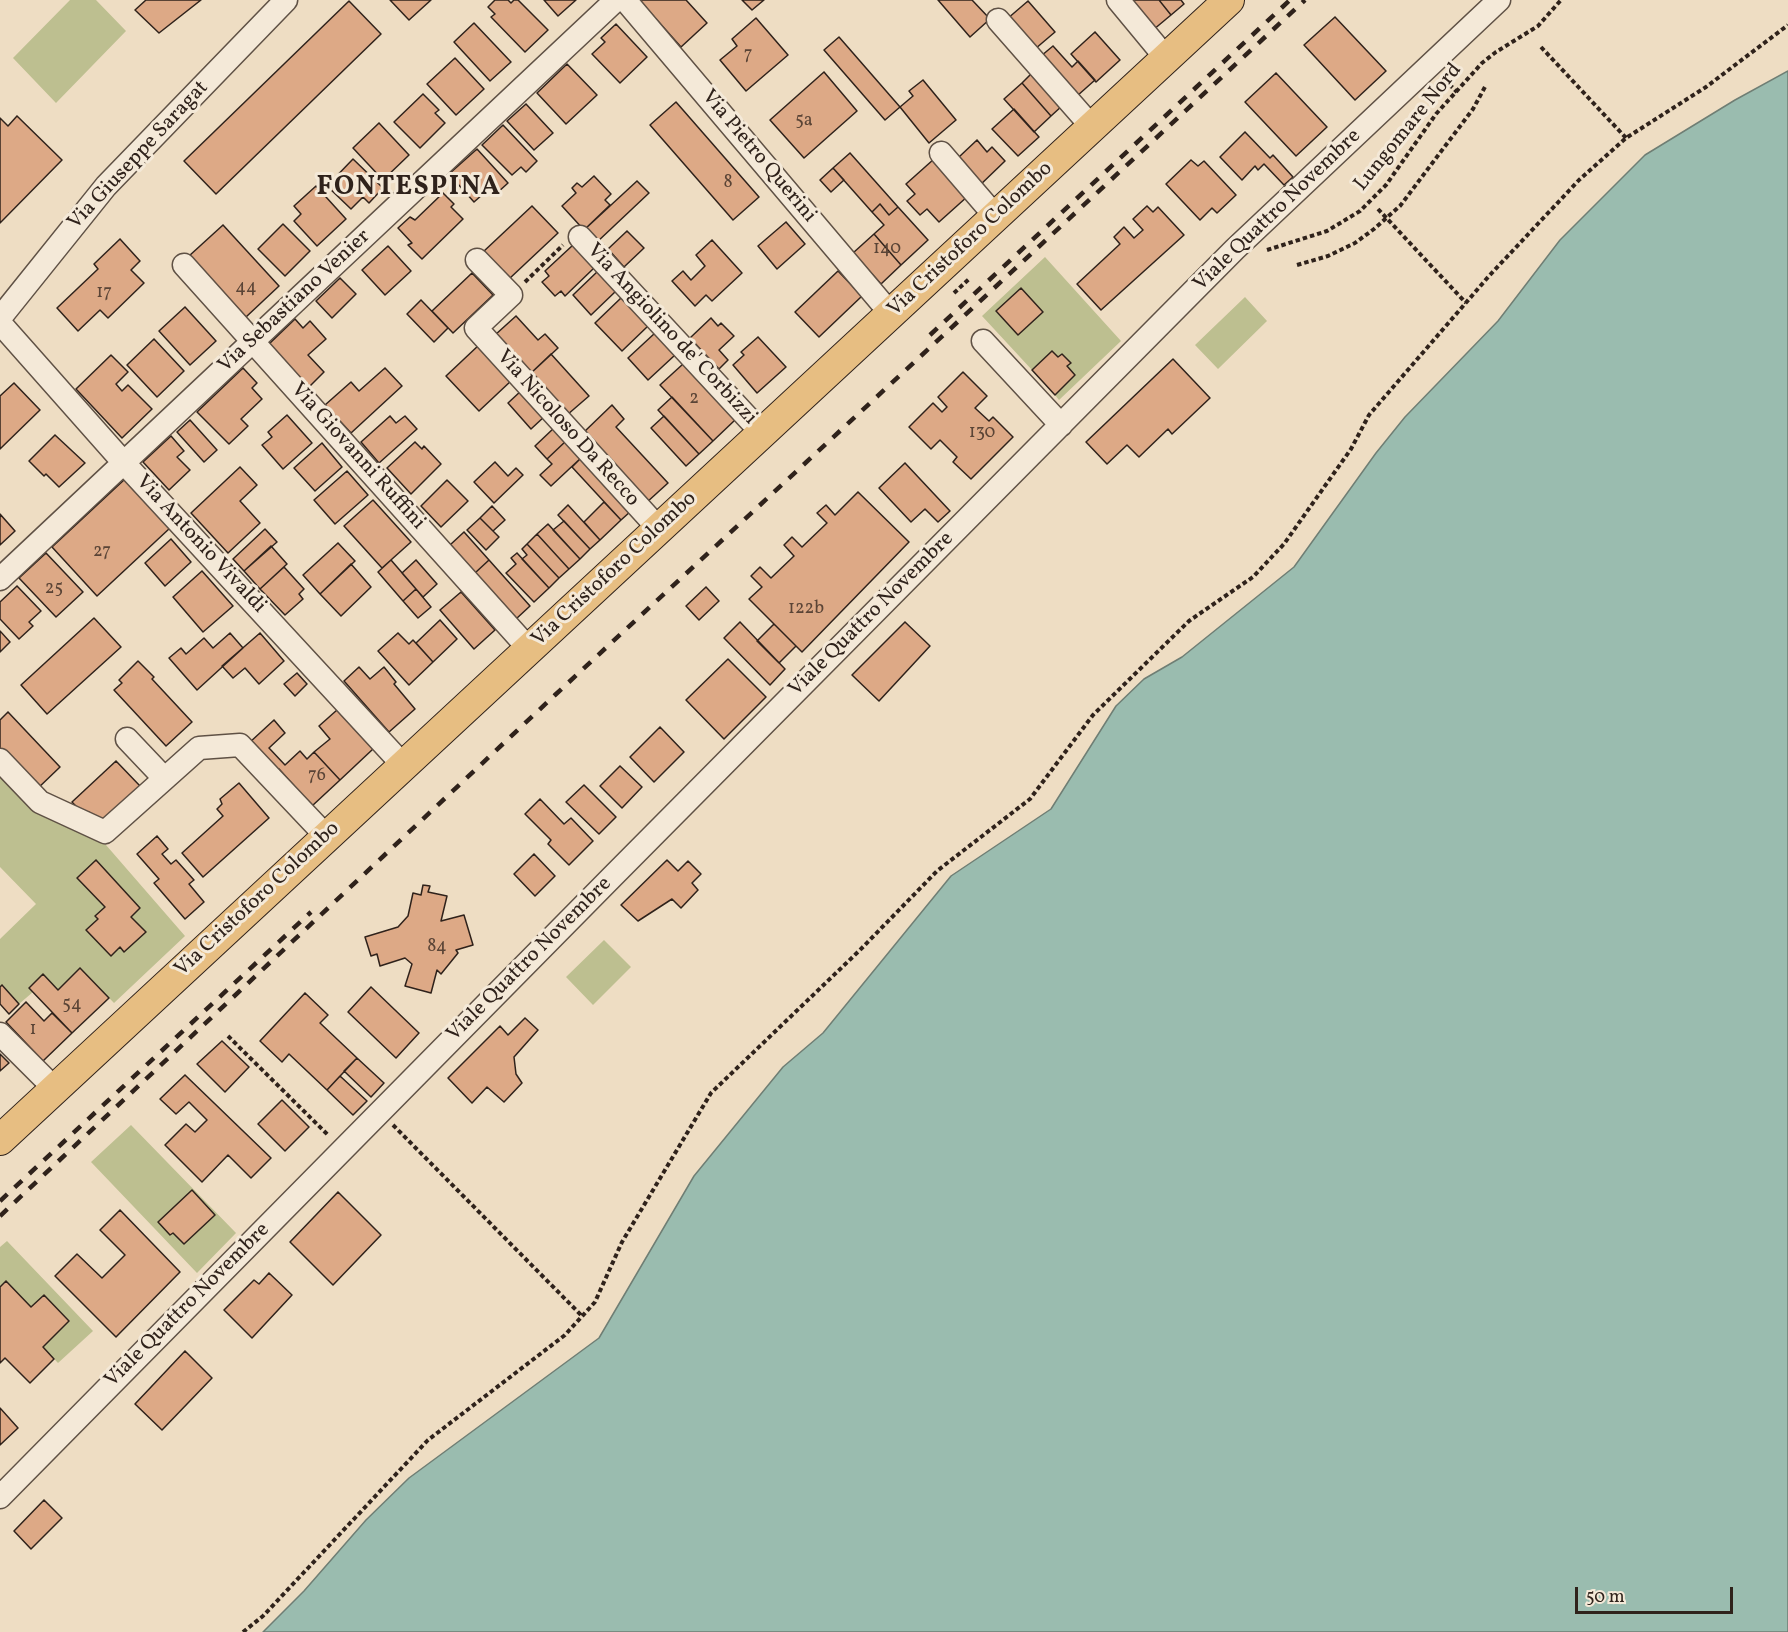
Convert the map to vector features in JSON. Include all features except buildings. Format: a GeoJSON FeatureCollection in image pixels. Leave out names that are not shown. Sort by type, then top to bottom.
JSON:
{"type":"FeatureCollection","features":[{"type":"Feature","properties":{"kind":"main road","name":"Via Cristoforo Colombo"},"geometry":{"type":"LineString","coordinates":[[0,1140],[1229,0]]}},
{"type":"Feature","properties":{"kind":"street","name":"Via Giuseppe Saragat"},"geometry":{"type":"LineString","coordinates":[[0,318],[106,186],[286,0]]}},
{"type":"Feature","properties":{"kind":"street","name":"Via Sebastiano Venier"},"geometry":{"type":"LineString","coordinates":[[0,579],[616,0]]}},
{"type":"Feature","properties":{"kind":"street","name":"Via Pietro Querini"},"geometry":{"type":"LineString","coordinates":[[625,0],[891,314]]}},
{"type":"Feature","properties":{"kind":"street"},"geometry":{"type":"LineString","coordinates":[[1118,0],[1166,58]]}},
{"type":"Feature","properties":{"kind":"street","name":"Viale Quattro Novembre"},"geometry":{"type":"LineString","coordinates":[[0,1497],[1235,249],[1499,0]]}},
{"type":"Feature","properties":{"kind":"street"},"geometry":{"type":"LineString","coordinates":[[998,20],[1092,127]]}},
{"type":"Feature","properties":{"kind":"street"},"geometry":{"type":"LineString","coordinates":[[941,153],[996,217]]}},
{"type":"Feature","properties":{"kind":"street","name":"Via Angiolino de' Corbizzi"},"geometry":{"type":"LineString","coordinates":[[574,238],[762,433]]}},
{"type":"Feature","properties":{"kind":"street"},"geometry":{"type":"LineString","coordinates":[[477,260],[511,295]]}},
{"type":"Feature","properties":{"kind":"street","name":"Via Giovanni Ruffini"},"geometry":{"type":"LineString","coordinates":[[184,265],[529,649]]}},
{"type":"Feature","properties":{"kind":"street","name":"Via Nicoloso Da Recco"},"geometry":{"type":"LineString","coordinates":[[511,295],[476,328],[658,529]]}},
{"type":"Feature","properties":{"kind":"street","name":"Via Antonio Vivaldi"},"geometry":{"type":"LineString","coordinates":[[0,323],[124,462],[404,765]]}},
{"type":"Feature","properties":{"kind":"street"},"geometry":{"type":"LineString","coordinates":[[983,341],[1061,425]]}},
{"type":"Feature","properties":{"kind":"street"},"geometry":{"type":"LineString","coordinates":[[128,739],[164,778]]}},
{"type":"Feature","properties":{"kind":"street"},"geometry":{"type":"LineString","coordinates":[[0,760],[40,802],[105,832],[199,747],[240,745],[327,837]]}},
{"type":"Feature","properties":{"kind":"street"},"geometry":{"type":"LineString","coordinates":[[0,1034],[55,1089]]}},
{"type":"Feature","properties":{"kind":"path","name":"Lungomare Nord"},"geometry":{"type":"LineString","coordinates":[[1258,254],[1326,231],[1360,211],[1386,185],[1436,114],[1482,63],[1496,52],[1528,34],[1561,0]]}},
{"type":"Feature","properties":{"kind":"path"},"geometry":{"type":"LineString","coordinates":[[243,1632],[263,1616],[428,1440],[565,1335],[583,1316],[595,1302],[622,1242],[711,1093],[860,950],[937,871],[1030,799],[1093,715],[1189,621],[1252,577],[1284,544],[1352,449],[1369,415],[1466,303],[1580,180],[1626,138],[1706,87],[1788,25]]}},
{"type":"Feature","properties":{"kind":"path"},"geometry":{"type":"LineString","coordinates":[[1541,47],[1626,138]]}},
{"type":"Feature","properties":{"kind":"path"},"geometry":{"type":"LineString","coordinates":[[1298,265],[1342,250],[1355,243],[1386,218],[1411,192],[1473,108],[1486,85]]}},
{"type":"Feature","properties":{"kind":"path"},"geometry":{"type":"LineString","coordinates":[[1469,105],[1473,108]]}},
{"type":"Feature","properties":{"kind":"path"},"geometry":{"type":"LineString","coordinates":[[1378,209],[1466,303]]}},
{"type":"Feature","properties":{"kind":"path"},"geometry":{"type":"LineString","coordinates":[[511,295],[574,238]]}},
{"type":"Feature","properties":{"kind":"path"},"geometry":{"type":"LineString","coordinates":[[228,1036],[335,1142]]}},
{"type":"Feature","properties":{"kind":"path"},"geometry":{"type":"LineString","coordinates":[[393,1125],[583,1316]]}},
{"type":"Feature","properties":{"kind":"green space"},"geometry":{"type":"Polygon","coordinates":[[[70,0],[96,0],[126,31],[56,103],[13,58],[70,0]]]}},
{"type":"Feature","properties":{"kind":"green space"},"geometry":{"type":"Polygon","coordinates":[[[1045,257],[1121,341],[1059,400],[1055,395],[1075,375],[1067,366],[1070,363],[1062,354],[1058,357],[1052,351],[1032,370],[982,316],[1045,257]],[[1021,288],[996,312],[1018,335],[1042,312],[1021,288]]]}},
{"type":"Feature","properties":{"kind":"green space"},"geometry":{"type":"Polygon","coordinates":[[[1245,297],[1267,321],[1218,369],[1195,345],[1245,297]]]}},
{"type":"Feature","properties":{"kind":"green space"},"geometry":{"type":"Polygon","coordinates":[[[0,775],[33,810],[106,845],[185,936],[114,1003],[80,968],[58,990],[43,974],[29,987],[33,992],[19,1004],[3,985],[0,987],[0,939],[36,904],[0,867],[0,775]],[[96,860],[77,878],[105,907],[95,916],[98,919],[87,930],[111,956],[120,947],[125,951],[145,932],[131,917],[140,908],[96,860]]]}},
{"type":"Feature","properties":{"kind":"green space"},"geometry":{"type":"Polygon","coordinates":[[[604,940],[631,967],[593,1005],[566,977],[604,940]]]}},
{"type":"Feature","properties":{"kind":"green space"},"geometry":{"type":"Polygon","coordinates":[[[131,1125],[236,1233],[197,1273],[91,1162],[131,1125]],[[192,1191],[158,1222],[170,1235],[173,1233],[184,1244],[215,1215],[192,1191]]]}},
{"type":"Feature","properties":{"kind":"green space"},"geometry":{"type":"Polygon","coordinates":[[[7,1241],[93,1331],[58,1363],[43,1347],[69,1320],[44,1295],[31,1307],[5,1282],[0,1287],[0,1247],[7,1241]]]}},
{"type":"Feature","properties":{"kind":"shaded area"},"geometry":{"type":"Polygon","coordinates":[[[1788,71],[1788,1632],[263,1632],[304,1591],[366,1520],[409,1478],[599,1338],[694,1176],[783,1067],[823,1033],[951,876],[1051,809],[1116,706],[1144,679],[1182,657],[1294,567],[1376,453],[1405,417],[1498,321],[1560,240],[1645,155],[1735,100],[1788,71]]]}},
{"type":"Feature","properties":{"kind":"railway"},"geometry":{"type":"LineString","coordinates":[[930,335],[1290,0]]}},
{"type":"Feature","properties":{"kind":"railway"},"geometry":{"type":"LineString","coordinates":[[0,1216],[555,695],[1305,0]]}},
{"type":"Feature","properties":{"kind":"railway"},"geometry":{"type":"LineString","coordinates":[[0,1201],[311,912]]}},
{"type":"Feature","properties":{"kind":"district","name":"FONTESPINA"},"geometry":{"type":"Point","coordinates":[409,189]}}]}
